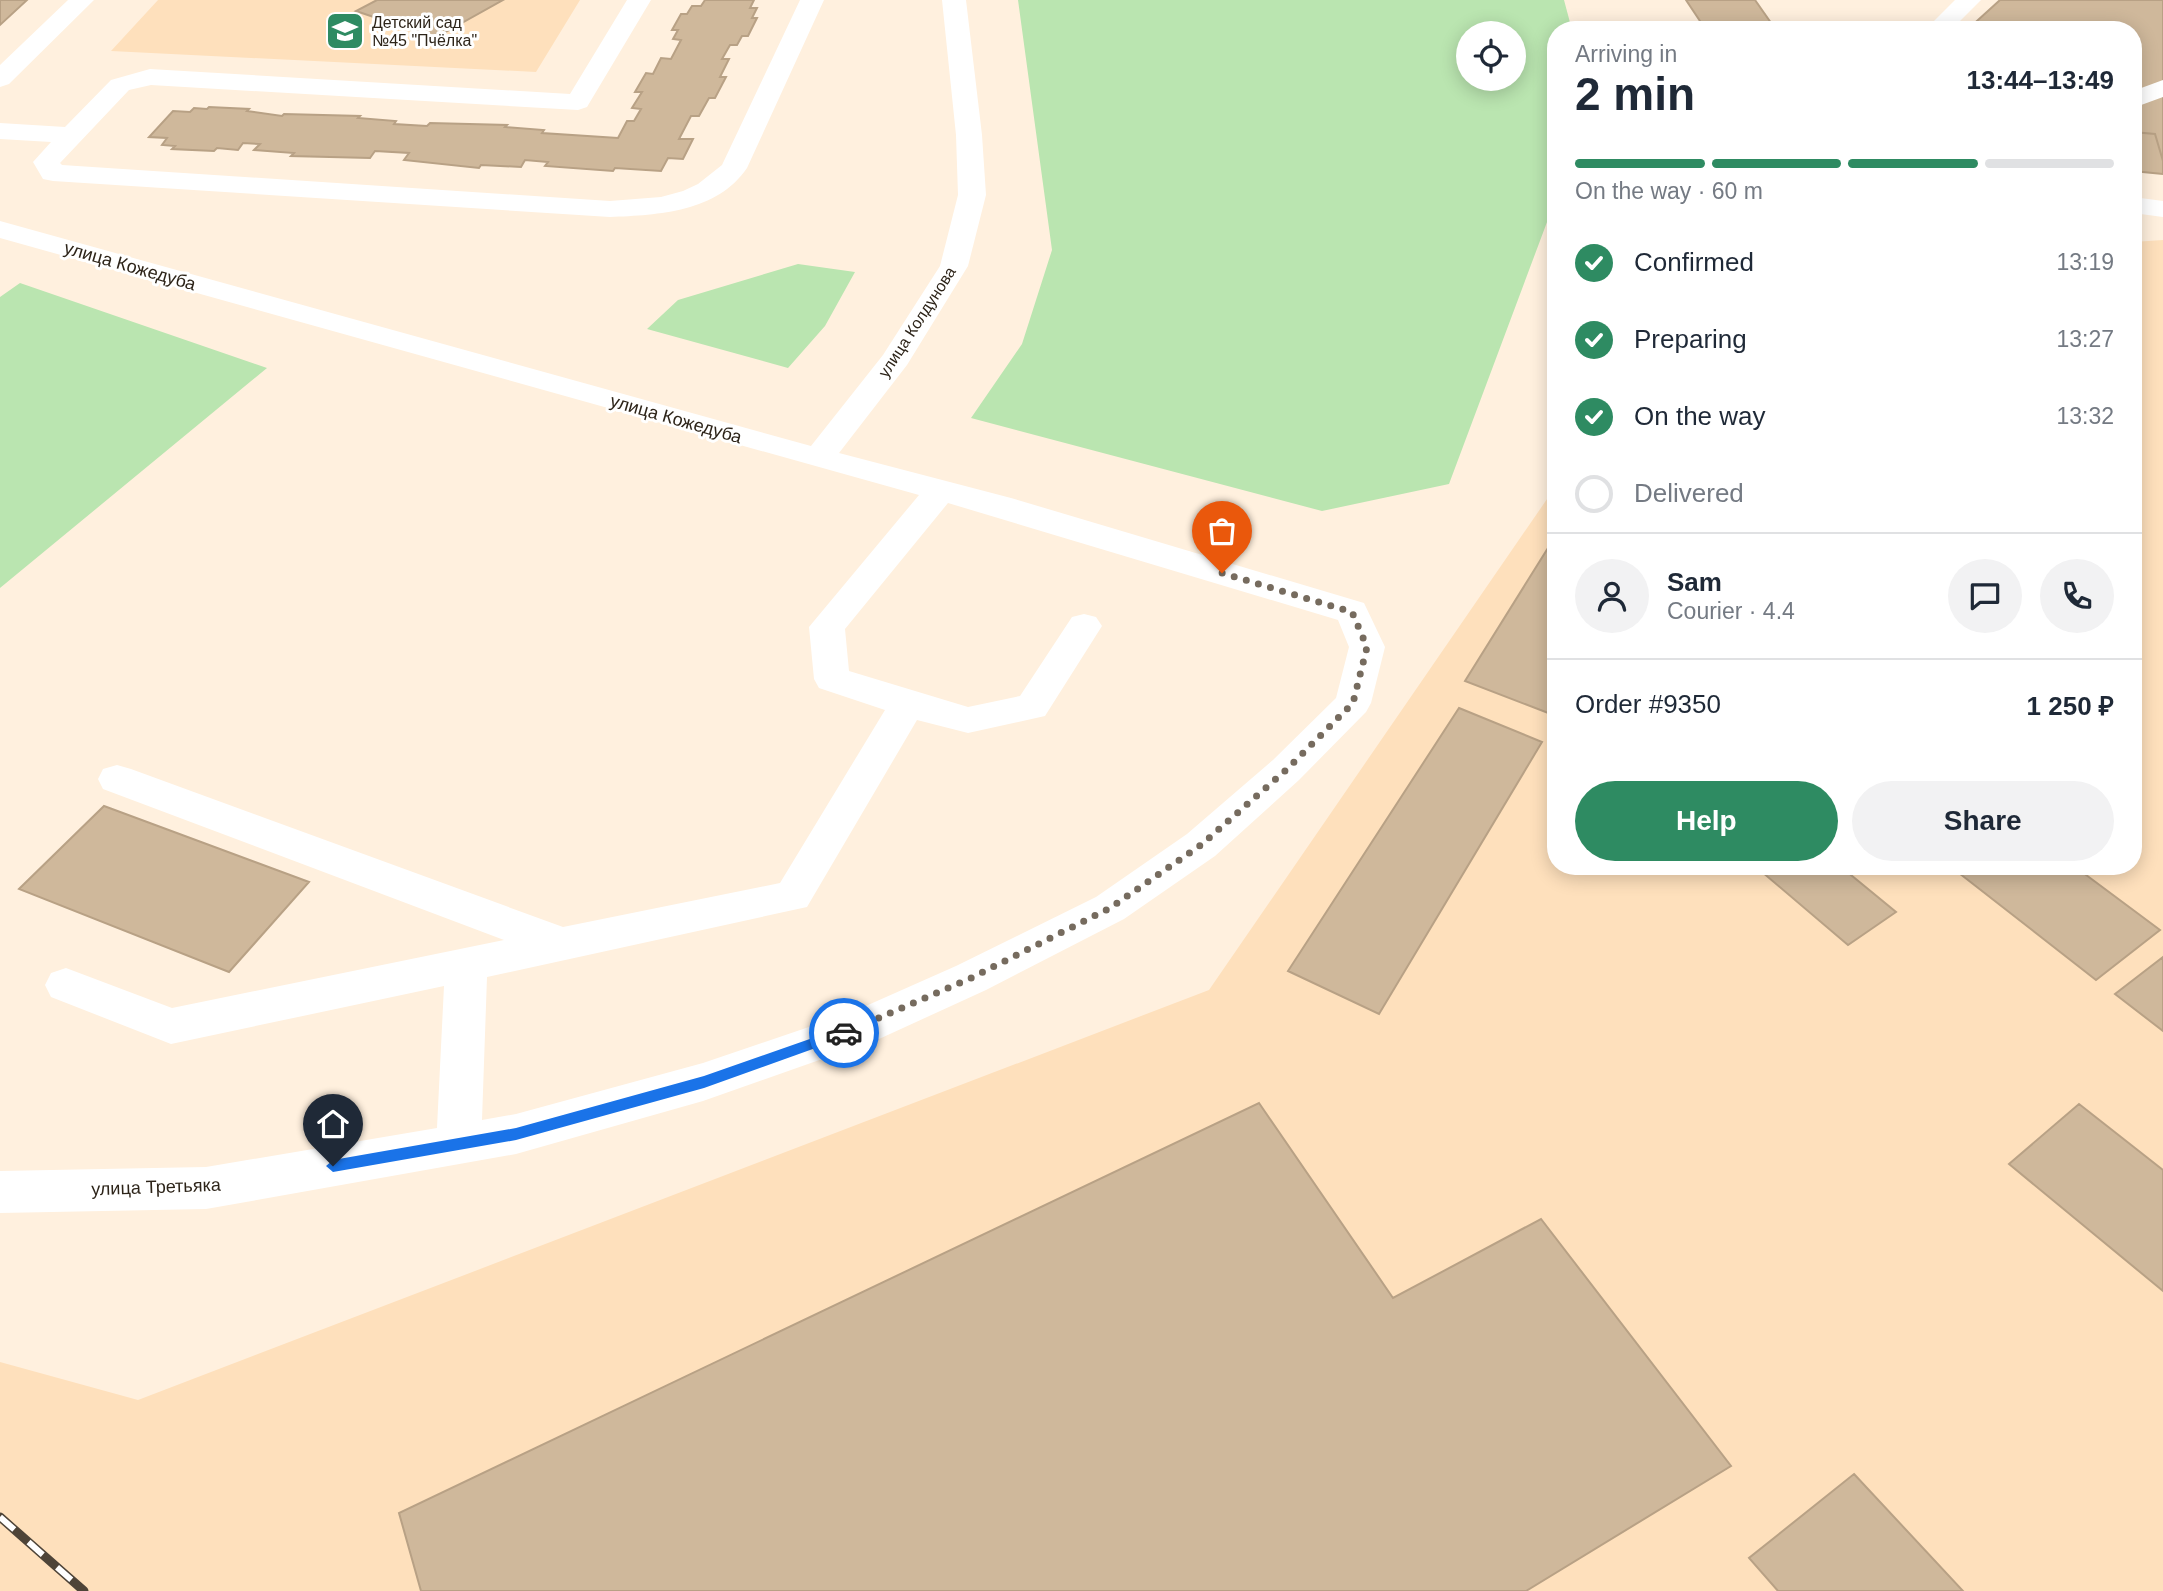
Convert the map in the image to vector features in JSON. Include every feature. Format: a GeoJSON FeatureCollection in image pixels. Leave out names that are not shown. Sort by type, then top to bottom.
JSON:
{"type":"FeatureCollection","features":[{"type":"Feature","properties":{"kind":"street"},"geometry":{"type":"LineString","coordinates":[[0,79],[82,0]]}},
{"type":"Feature","properties":{"kind":"street"},"geometry":{"type":"LineString","coordinates":[[639,0],[578,102],[150,77],[120,85],[46,162],[53,173],[610,209],[666,205],[692,199],[712,189],[734,168],[812,0]]}},
{"type":"Feature","properties":{"kind":"street","name":"улица Колдунова"},"geometry":{"type":"LineString","coordinates":[[818,458],[896,359],[954,266],[972,195],[969,135],[954,0]]}},
{"type":"Feature","properties":{"kind":"street"},"geometry":{"type":"LineString","coordinates":[[1947,21],[1969,0]]}},
{"type":"Feature","properties":{"kind":"street"},"geometry":{"type":"LineString","coordinates":[[2142,96],[2163,88]]}},
{"type":"Feature","properties":{"kind":"street"},"geometry":{"type":"LineString","coordinates":[[0,131],[72,135]]}},
{"type":"Feature","properties":{"kind":"street"},"geometry":{"type":"LineString","coordinates":[[2142,206],[2163,209]]}},
{"type":"Feature","properties":{"kind":"street","name":"улица Кожедуба"},"geometry":{"type":"LineString","coordinates":[[0,229],[941,490],[1352,612]]}},
{"type":"Feature","properties":{"kind":"street"},"geometry":{"type":"LineString","coordinates":[[941,490],[827,627],[832,679],[968,720],[1032,707],[1084,626]]}},
{"type":"Feature","properties":{"kind":"street","name":"улица Третьяка"},"geometry":{"type":"LineString","coordinates":[[0,1192],[206,1188],[516,1134],[704,1082],[864,1026],[971,978],[1110,908],[1201,845],[1286,770],[1353,703],[1367,647],[1352,612]]}},
{"type":"Feature","properties":{"kind":"street"},"geometry":{"type":"LineString","coordinates":[[66,985],[171,1026],[793,896],[908,704]]}},
{"type":"Feature","properties":{"kind":"street"},"geometry":{"type":"LineString","coordinates":[[117,779],[564,945]]}},
{"type":"Feature","properties":{"kind":"street"},"geometry":{"type":"LineString","coordinates":[[459,1144],[466,966]]}},
{"type":"Feature","properties":{"kind":"shaded area","name":"Детский сад №45 \"Пчёлка\""},"geometry":{"type":"Polygon","coordinates":[[[158,0],[580,0],[536,72],[111,51],[158,0]]]}},
{"type":"Feature","properties":{"kind":"shaded area"},"geometry":{"type":"Polygon","coordinates":[[[2163,240],[2163,1591],[0,1591],[0,1362],[138,1400],[1209,990],[1547,499],[1547,875],[2142,875],[2142,241],[2163,240]]]}},
{"type":"Feature","properties":{"kind":"green space"},"geometry":{"type":"Polygon","coordinates":[[[1018,0],[1564,0],[1570,21],[1547,21],[1547,222],[1449,484],[1322,511],[971,418],[1022,344],[1052,250],[1018,0]]]}},
{"type":"Feature","properties":{"kind":"green space"},"geometry":{"type":"Polygon","coordinates":[[[798,264],[855,272],[825,326],[788,368],[647,329],[678,300],[798,264]]]}},
{"type":"Feature","properties":{"kind":"green space"},"geometry":{"type":"Polygon","coordinates":[[[20,283],[267,368],[0,588],[0,297],[20,283]]]}},
{"type":"Feature","properties":{"kind":"building"},"geometry":{"type":"Polygon","coordinates":[[[0,0],[27,0],[0,25],[0,0]]]}},
{"type":"Feature","properties":{"kind":"building"},"geometry":{"type":"Polygon","coordinates":[[[377,0],[503,0],[435,38],[356,11],[377,0]]]}},
{"type":"Feature","properties":{"kind":"building"},"geometry":{"type":"Polygon","coordinates":[[[705,0],[754,0],[750,8],[757,8],[752,18],[757,18],[748,36],[742,36],[737,45],[730,45],[722,59],[729,59],[720,77],[726,77],[715,98],[709,98],[699,116],[691,116],[679,139],[693,139],[683,159],[668,158],[661,171],[545,166],[548,162],[525,160],[521,167],[481,165],[479,168],[404,160],[409,153],[375,151],[370,158],[291,156],[294,153],[254,150],[260,144],[243,143],[238,150],[172,149],[175,146],[162,145],[167,138],[149,137],[173,111],[190,112],[194,108],[209,107],[249,109],[247,111],[282,116],[360,116],[358,118],[396,121],[394,124],[427,126],[430,123],[507,125],[505,127],[544,130],[542,133],[618,138],[627,121],[634,121],[641,109],[632,108],[642,92],[635,92],[646,73],[653,74],[661,58],[671,59],[681,40],[673,39],[678,30],[672,30],[681,14],[687,14],[692,6],[701,6],[705,0]]]}},
{"type":"Feature","properties":{"kind":"building"},"geometry":{"type":"Polygon","coordinates":[[[1686,0],[1755,0],[1770,21],[1700,21],[1686,0]]]}},
{"type":"Feature","properties":{"kind":"building"},"geometry":{"type":"Polygon","coordinates":[[[2000,0],[2163,0],[2163,161],[2155,134],[2142,133],[2142,21],[1977,21],[2000,0]]]}},
{"type":"Feature","properties":{"kind":"building"},"geometry":{"type":"Polygon","coordinates":[[[2142,133],[2155,134],[2163,161],[2163,174],[2142,172],[2142,133]]]}},
{"type":"Feature","properties":{"kind":"building"},"geometry":{"type":"Polygon","coordinates":[[[1547,550],[1547,713],[1465,681],[1547,550]]]}},
{"type":"Feature","properties":{"kind":"building"},"geometry":{"type":"Polygon","coordinates":[[[1459,708],[1542,742],[1379,1014],[1288,971],[1459,708]]]}},
{"type":"Feature","properties":{"kind":"building"},"geometry":{"type":"Polygon","coordinates":[[[104,806],[309,882],[229,972],[19,889],[104,806]]]}},
{"type":"Feature","properties":{"kind":"building"},"geometry":{"type":"Polygon","coordinates":[[[1766,875],[1851,875],[1896,912],[1848,945],[1766,875]]]}},
{"type":"Feature","properties":{"kind":"building"},"geometry":{"type":"Polygon","coordinates":[[[1962,875],[2086,875],[2160,930],[2096,980],[1962,875]]]}},
{"type":"Feature","properties":{"kind":"building"},"geometry":{"type":"Polygon","coordinates":[[[2163,957],[2163,1031],[2115,994],[2163,957]]]}},
{"type":"Feature","properties":{"kind":"building"},"geometry":{"type":"Polygon","coordinates":[[[1259,1103],[1393,1298],[1541,1219],[1731,1466],[1526,1591],[421,1591],[399,1513],[1259,1103]]]}},
{"type":"Feature","properties":{"kind":"building"},"geometry":{"type":"Polygon","coordinates":[[[2079,1104],[2163,1170],[2163,1291],[2009,1164],[2079,1104]]]}},
{"type":"Feature","properties":{"kind":"building"},"geometry":{"type":"Polygon","coordinates":[[[1854,1474],[1963,1591],[1778,1591],[1749,1558],[1854,1474]]]}},
{"type":"Feature","properties":{"kind":"railway"},"geometry":{"type":"LineString","coordinates":[[0,1517],[84,1591]]}},
{"type":"Feature","properties":{"kind":"way so far"},"geometry":{"type":"LineString","coordinates":[[844,1033],[971,978],[1110,908],[1201,845],[1286,770],[1353,703],[1367,647],[1352,612],[1222,573]]}},
{"type":"Feature","properties":{"kind":"place","name":"Детский сад №45 \"Пчёлка\""},"geometry":{"type":"Point","coordinates":[345,31]}},
{"type":"Feature","properties":{"kind":"route"},"geometry":{"type":"LineString","coordinates":[[333,1166],[516,1134],[704,1082],[844,1033]]}}]}
